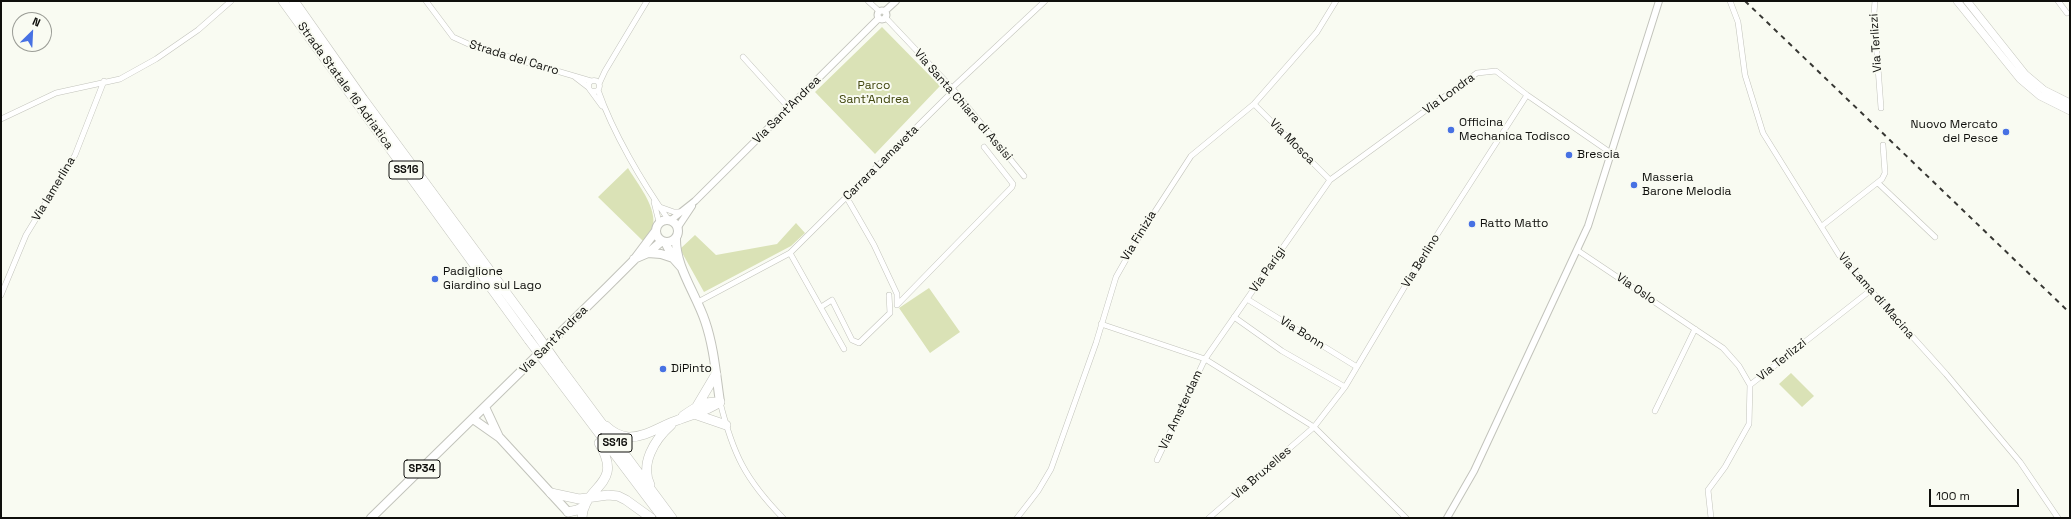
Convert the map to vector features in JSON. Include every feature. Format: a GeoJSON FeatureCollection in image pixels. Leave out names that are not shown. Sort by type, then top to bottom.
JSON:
{"type":"FeatureCollection","features":[{"type":"Feature","properties":{"kind":"highway","name":"Strada Statale 16 Adriatica"},"geometry":{"type":"LineString","coordinates":[[283,1],[529,340],[556,369],[663,518]]}},
{"type":"Feature","properties":{"kind":"highway","name":"Strada Statale 16 Adriatica"},"geometry":{"type":"LineString","coordinates":[[294,1],[363,99],[535,332],[556,369]]}},
{"type":"Feature","properties":{"kind":"highway"},"geometry":{"type":"LineString","coordinates":[[697,410],[716,374]]}},
{"type":"Feature","properties":{"kind":"highway"},"geometry":{"type":"LineString","coordinates":[[584,407],[618,435],[628,437],[638,436],[697,410],[720,402]]}},
{"type":"Feature","properties":{"kind":"highway","name":"Strada Statale 16 Adriatica"},"geometry":{"type":"LineString","coordinates":[[584,407],[672,518]]}},
{"type":"Feature","properties":{"kind":"highway"},"geometry":{"type":"LineString","coordinates":[[571,515],[605,480],[608,464],[605,452],[584,407]]}},
{"type":"Feature","properties":{"kind":"highway"},"geometry":{"type":"LineString","coordinates":[[697,410],[726,425]]}},
{"type":"Feature","properties":{"kind":"highway"},"geometry":{"type":"LineString","coordinates":[[657,499],[646,477],[647,462],[654,446],[663,432],[679,419]]}},
{"type":"Feature","properties":{"kind":"highway"},"geometry":{"type":"LineString","coordinates":[[552,493],[584,501],[608,495],[618,496],[651,518]]}},
{"type":"Feature","properties":{"kind":"highway"},"geometry":{"type":"LineString","coordinates":[[582,518],[584,501]]}},
{"type":"Feature","properties":{"kind":"main road"},"geometry":{"type":"LineString","coordinates":[[1957,1],[2020,79],[2040,96],[2070,111]]}},
{"type":"Feature","properties":{"kind":"main road"},"geometry":{"type":"LineString","coordinates":[[1967,1],[2025,74],[2044,90],[2070,103]]}},
{"type":"Feature","properties":{"kind":"main road"},"geometry":{"type":"LineString","coordinates":[[670,220],[678,227]]}},
{"type":"Feature","properties":{"kind":"main road","name":"Via Sant'Andrea"},"geometry":{"type":"LineString","coordinates":[[473,419],[634,260],[655,232],[659,222],[670,220]]}},
{"type":"Feature","properties":{"kind":"main road","name":"Via Sant'Andrea"},"geometry":{"type":"LineString","coordinates":[[634,260],[648,254],[664,242],[671,241],[676,238],[678,227]]}},
{"type":"Feature","properties":{"kind":"main road"},"geometry":{"type":"LineString","coordinates":[[655,232],[657,237],[664,242],[673,258],[683,269]]}},
{"type":"Feature","properties":{"kind":"main road"},"geometry":{"type":"LineString","coordinates":[[676,238],[676,246],[683,269],[698,302],[712,342],[720,402]]}},
{"type":"Feature","properties":{"kind":"main road"},"geometry":{"type":"LineString","coordinates":[[648,254],[661,254],[673,258]]}},
{"type":"Feature","properties":{"kind":"main road"},"geometry":{"type":"LineString","coordinates":[[485,407],[500,438]]}},
{"type":"Feature","properties":{"kind":"main road"},"geometry":{"type":"LineString","coordinates":[[473,419],[500,438],[571,515]]}},
{"type":"Feature","properties":{"kind":"main road","name":"SP34"},"geometry":{"type":"LineString","coordinates":[[371,518],[473,419]]}},
{"type":"Feature","properties":{"kind":"street"},"geometry":{"type":"LineString","coordinates":[[1,119],[56,93],[120,78],[156,60],[198,30],[231,1]]}},
{"type":"Feature","properties":{"kind":"street","name":"Strada del Carro"},"geometry":{"type":"LineString","coordinates":[[426,1],[453,37],[476,47],[596,84],[605,108],[653,199],[659,222]]}},
{"type":"Feature","properties":{"kind":"street"},"geometry":{"type":"LineString","coordinates":[[590,89],[596,84],[605,71],[647,1]]}},
{"type":"Feature","properties":{"kind":"street","name":"Via Santa Chiara di Assisi"},"geometry":{"type":"LineString","coordinates":[[868,1],[952,88],[1024,176]]}},
{"type":"Feature","properties":{"kind":"street","name":"Via Sant'Andrea"},"geometry":{"type":"LineString","coordinates":[[670,220],[695,201],[896,1]]}},
{"type":"Feature","properties":{"kind":"street","name":"Carrara Lamaveta"},"geometry":{"type":"LineString","coordinates":[[698,302],[790,253],[950,94],[952,88],[1045,1]]}},
{"type":"Feature","properties":{"kind":"street","name":"Via Finizia"},"geometry":{"type":"LineString","coordinates":[[1017,518],[1038,491],[1051,469],[1096,343],[1116,276],[1128,254],[1191,156],[1254,104],[1317,32],[1336,1]]}},
{"type":"Feature","properties":{"kind":"street","name":"Via Lama di Macina"},"geometry":{"type":"LineString","coordinates":[[1730,1],[1738,22],[1745,75],[1764,133],[1839,255],[1946,374],[2020,462],[2058,518]]}},
{"type":"Feature","properties":{"kind":"street","name":"Via Terlizzi"},"geometry":{"type":"LineString","coordinates":[[1875,1],[1874,13],[1881,108]]}},
{"type":"Feature","properties":{"kind":"street"},"geometry":{"type":"LineString","coordinates":[[2058,1],[2067,13]]}},
{"type":"Feature","properties":{"kind":"street"},"geometry":{"type":"LineString","coordinates":[[1448,518],[1474,471],[1588,226],[1658,3]]}},
{"type":"Feature","properties":{"kind":"street"},"geometry":{"type":"LineString","coordinates":[[743,57],[788,108]]}},
{"type":"Feature","properties":{"kind":"street","name":"Via Londra"},"geometry":{"type":"LineString","coordinates":[[1330,180],[1477,73],[1496,71],[1527,95],[1611,153]]}},
{"type":"Feature","properties":{"kind":"street","name":"Strada del Carro"},"geometry":{"type":"LineString","coordinates":[[573,76],[590,89],[605,108]]}},
{"type":"Feature","properties":{"kind":"street","name":"Via lamerlina"},"geometry":{"type":"LineString","coordinates":[[1,295],[26,235],[75,155],[104,81]]}},
{"type":"Feature","properties":{"kind":"street"},"geometry":{"type":"LineString","coordinates":[[590,89],[596,84]]}},
{"type":"Feature","properties":{"kind":"street","name":"Via Berlino"},"geometry":{"type":"LineString","coordinates":[[1314,427],[1345,387],[1417,266],[1527,95]]}},
{"type":"Feature","properties":{"kind":"street","name":"Via Mosca"},"geometry":{"type":"LineString","coordinates":[[1254,104],[1330,180]]}},
{"type":"Feature","properties":{"kind":"street"},"geometry":{"type":"LineString","coordinates":[[1822,226],[1878,183],[1885,173],[1883,145]]}},
{"type":"Feature","properties":{"kind":"street"},"geometry":{"type":"LineString","coordinates":[[847,198],[874,245],[897,294],[897,304],[1012,187],[1013,184],[984,147]]}},
{"type":"Feature","properties":{"kind":"street","name":"Via Parigi"},"geometry":{"type":"LineString","coordinates":[[1205,359],[1330,180]]}},
{"type":"Feature","properties":{"kind":"street"},"geometry":{"type":"LineString","coordinates":[[1878,183],[1935,238]]}},
{"type":"Feature","properties":{"kind":"street","name":"Strada del Carro"},"geometry":{"type":"LineString","coordinates":[[653,199],[670,220]]}},
{"type":"Feature","properties":{"kind":"street","name":"Via Sant'Andrea"},"geometry":{"type":"LineString","coordinates":[[678,227],[695,201]]}},
{"type":"Feature","properties":{"kind":"street"},"geometry":{"type":"LineString","coordinates":[[660,207],[674,212],[680,212]]}},
{"type":"Feature","properties":{"kind":"street","name":"Via Oslo"},"geometry":{"type":"LineString","coordinates":[[1577,250],[1724,348],[1739,366],[1750,386]]}},
{"type":"Feature","properties":{"kind":"street"},"geometry":{"type":"LineString","coordinates":[[790,253],[844,349]]}},
{"type":"Feature","properties":{"kind":"street","name":"Via Terlizzi"},"geometry":{"type":"LineString","coordinates":[[1711,518],[1708,490],[1725,467],[1749,424],[1750,386],[1871,290]]}},
{"type":"Feature","properties":{"kind":"street"},"geometry":{"type":"LineString","coordinates":[[821,307],[832,300],[852,340],[859,343],[890,313],[889,295]]}},
{"type":"Feature","properties":{"kind":"street","name":"Via Bonn"},"geometry":{"type":"LineString","coordinates":[[1247,298],[1357,367]]}},
{"type":"Feature","properties":{"kind":"street"},"geometry":{"type":"LineString","coordinates":[[1234,317],[1282,351],[1345,387]]}},
{"type":"Feature","properties":{"kind":"street"},"geometry":{"type":"LineString","coordinates":[[1101,324],[1205,359],[1314,427],[1406,518]]}},
{"type":"Feature","properties":{"kind":"street"},"geometry":{"type":"LineString","coordinates":[[1655,411],[1695,329]]}},
{"type":"Feature","properties":{"kind":"street","name":"Via Amsterdam"},"geometry":{"type":"LineString","coordinates":[[1157,460],[1205,359]]}},
{"type":"Feature","properties":{"kind":"street"},"geometry":{"type":"LineString","coordinates":[[720,402],[726,425],[742,467],[765,499],[783,518]]}},
{"type":"Feature","properties":{"kind":"street","name":"Via Bruxelles"},"geometry":{"type":"LineString","coordinates":[[1209,518],[1314,427]]}},
{"type":"Feature","properties":{"kind":"green space","name":"Parco Sant'Andrea"},"geometry":{"type":"Polygon","coordinates":[[[882,27],[940,86],[875,154],[815,92],[882,27]]]}},
{"type":"Feature","properties":{"kind":"green space"},"geometry":{"type":"Polygon","coordinates":[[[628,168],[650,204],[653,214],[653,224],[650,233],[643,241],[598,197],[628,168]]]}},
{"type":"Feature","properties":{"kind":"green space"},"geometry":{"type":"Polygon","coordinates":[[[796,223],[805,233],[791,246],[704,292],[680,249],[695,235],[716,255],[777,244],[796,223]]]}},
{"type":"Feature","properties":{"kind":"green space"},"geometry":{"type":"Polygon","coordinates":[[[929,288],[960,332],[930,353],[899,308],[929,288]]]}},
{"type":"Feature","properties":{"kind":"green space"},"geometry":{"type":"Polygon","coordinates":[[[1791,373],[1814,396],[1802,407],[1779,384],[1791,373]]]}},
{"type":"Feature","properties":{"kind":"railway"},"geometry":{"type":"LineString","coordinates":[[1745,1],[2070,313]]}},
{"type":"Feature","properties":{"kind":"place","name":"Officina Mechanica Todisco"},"geometry":{"type":"Point","coordinates":[1451,130]}},
{"type":"Feature","properties":{"kind":"place","name":"Nuovo Mercato del Pesce"},"geometry":{"type":"Point","coordinates":[2006,132]}},
{"type":"Feature","properties":{"kind":"place","name":"Brescia"},"geometry":{"type":"Point","coordinates":[1569,155]}},
{"type":"Feature","properties":{"kind":"place","name":"Masseria Barone Melodia"},"geometry":{"type":"Point","coordinates":[1634,185]}},
{"type":"Feature","properties":{"kind":"place","name":"Ratto Matto"},"geometry":{"type":"Point","coordinates":[1472,224]}},
{"type":"Feature","properties":{"kind":"place","name":"Padiglione Giardino sul Lago"},"geometry":{"type":"Point","coordinates":[435,279]}},
{"type":"Feature","properties":{"kind":"place","name":"DiPinto"},"geometry":{"type":"Point","coordinates":[663,369]}}]}
